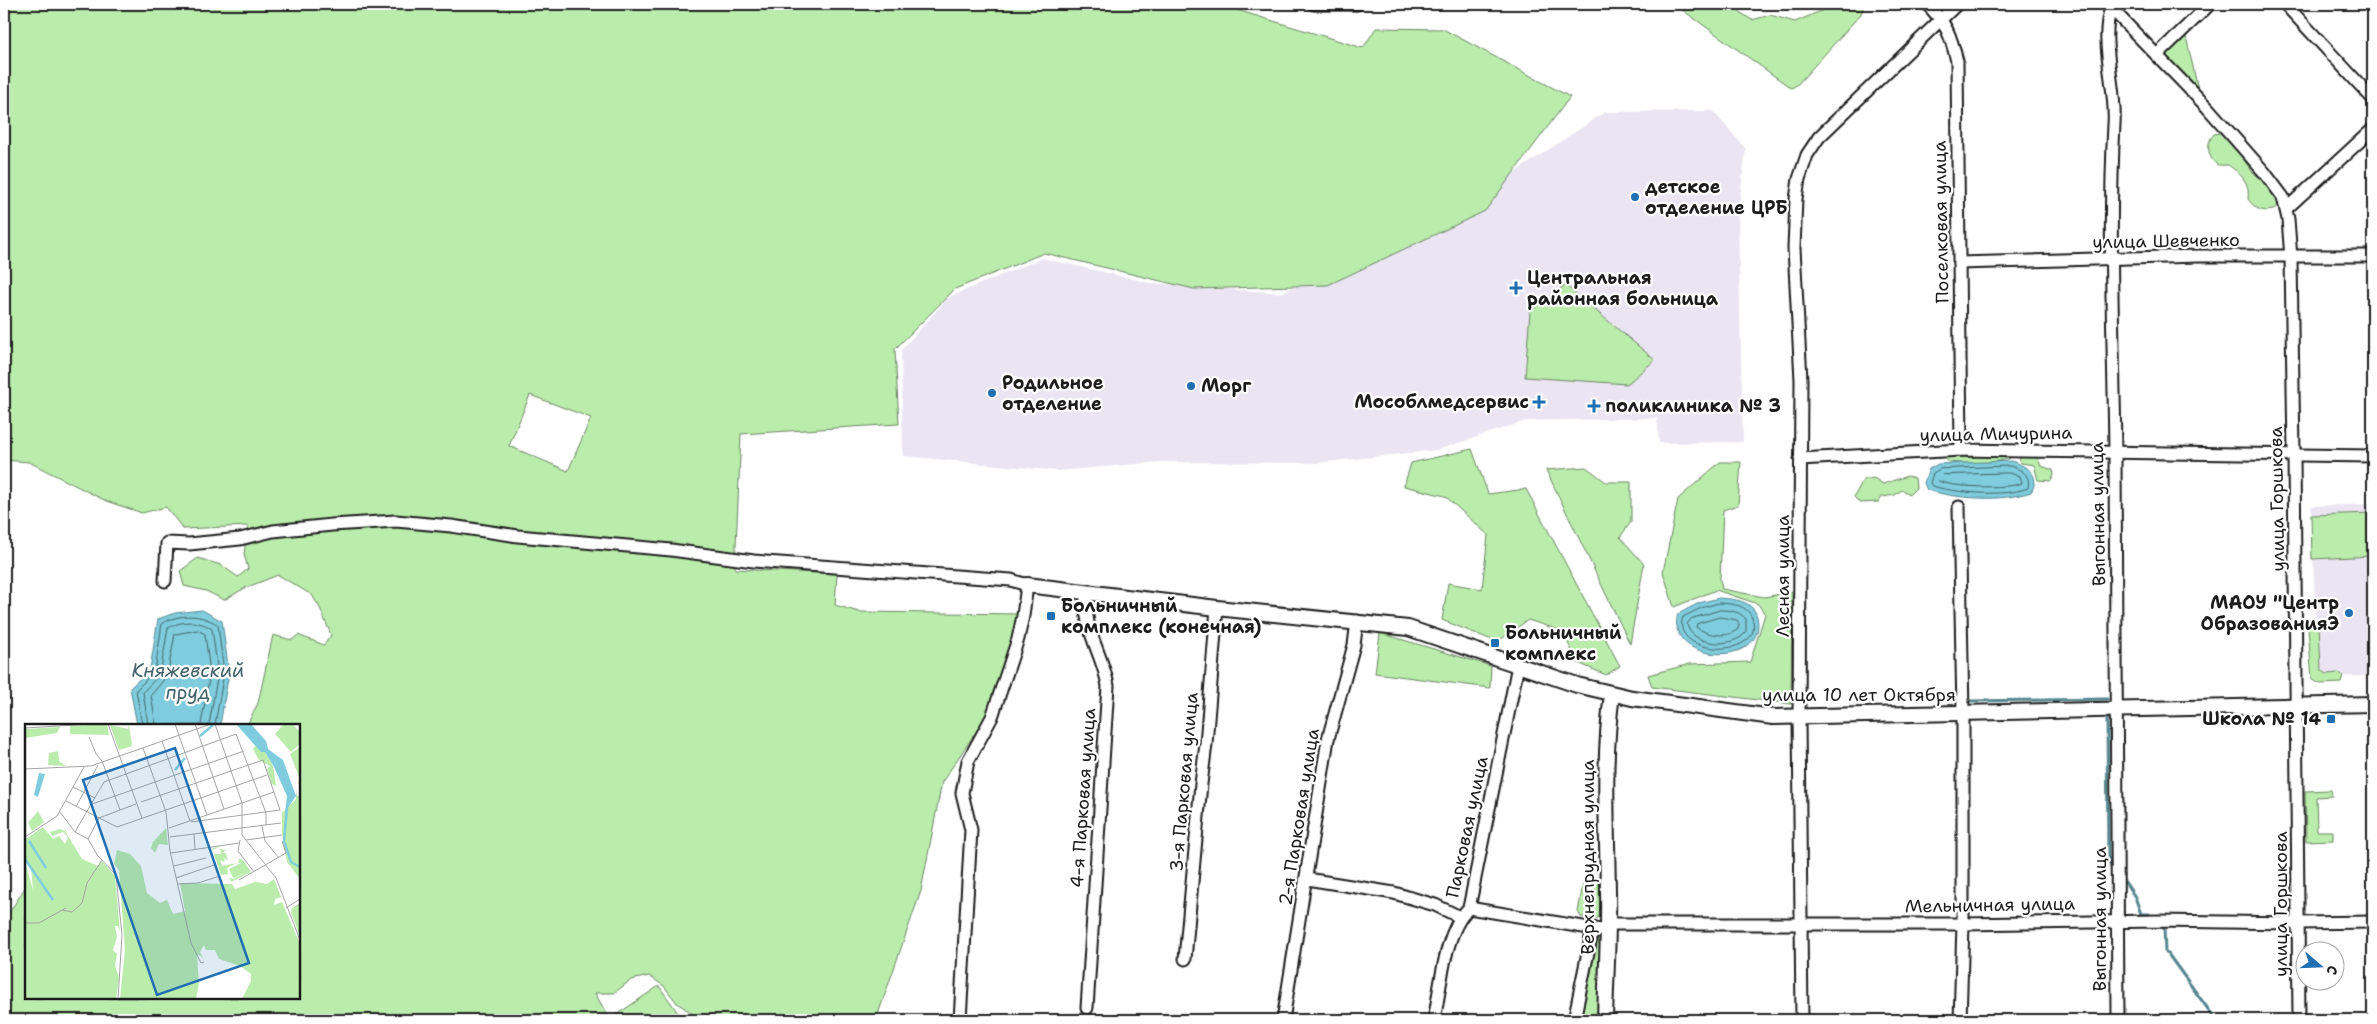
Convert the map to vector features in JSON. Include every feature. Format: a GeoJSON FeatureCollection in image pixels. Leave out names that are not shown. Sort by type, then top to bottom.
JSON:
{"type":"FeatureCollection","features":[{"type":"Feature","properties":{"kind":"street"},"geometry":{"type":"LineString","coordinates":[[1314,4],[1354,4]]}},
{"type":"Feature","properties":{"kind":"street","name":"Поселковая улица"},"geometry":{"type":"LineString","coordinates":[[1927,4],[1941,18],[1950,33],[1957,61],[1961,450]]}},
{"type":"Feature","properties":{"kind":"street","name":"Лесная улица"},"geometry":{"type":"LineString","coordinates":[[1802,1020],[1799,718],[1801,380],[1794,248],[1796,199],[1807,155],[1819,137],[1957,4]]}},
{"type":"Feature","properties":{"kind":"street"},"geometry":{"type":"LineString","coordinates":[[2157,55],[2210,4]]}},
{"type":"Feature","properties":{"kind":"street"},"geometry":{"type":"LineString","coordinates":[[2285,4],[2373,99]]}},
{"type":"Feature","properties":{"kind":"street","name":"улица Горшкова"},"geometry":{"type":"LineString","coordinates":[[2109,6],[2207,107],[2265,173],[2283,197],[2286,209],[2291,258],[2299,1020]]}},
{"type":"Feature","properties":{"kind":"street","name":"Выгонная улица"},"geometry":{"type":"LineString","coordinates":[[2109,6],[2109,62],[2115,108],[2110,258],[2115,452],[2118,1020]]}},
{"type":"Feature","properties":{"kind":"street"},"geometry":{"type":"LineString","coordinates":[[2286,209],[2373,129]]}},
{"type":"Feature","properties":{"kind":"street","name":"улица Шевченко"},"geometry":{"type":"LineString","coordinates":[[1959,263],[2199,256],[2291,258],[2373,256]]}},
{"type":"Feature","properties":{"kind":"street","name":"улица Мичурина"},"geometry":{"type":"LineString","coordinates":[[1800,459],[1961,450],[2373,456]]}},
{"type":"Feature","properties":{"kind":"street"},"geometry":{"type":"LineString","coordinates":[[1959,507],[1963,713],[1963,924],[1960,1020]]}},
{"type":"Feature","properties":{"kind":"street"},"geometry":{"type":"LineString","coordinates":[[165,581],[167,544],[189,544],[240,539],[273,531],[332,525],[396,521],[451,526],[518,536],[671,550],[754,562],[1011,580],[1027,585],[1018,638],[992,717],[968,761],[962,794],[971,830],[960,1020]]}},
{"type":"Feature","properties":{"kind":"street","name":"улица 10 лет Октября"},"geometry":{"type":"LineString","coordinates":[[1027,585],[1217,608],[1357,621],[1408,628],[1577,685],[1612,694],[1728,712],[1799,718],[2373,704]]}},
{"type":"Feature","properties":{"kind":"street","name":"4-я Парковая улица"},"geometry":{"type":"LineString","coordinates":[[1087,593],[1087,618],[1090,634],[1105,667],[1108,686],[1087,1008]]}},
{"type":"Feature","properties":{"kind":"street","name":"3-я Парковая улица"},"geometry":{"type":"LineString","coordinates":[[1185,959],[1217,608]]}},
{"type":"Feature","properties":{"kind":"street","name":"2-я Парковая улица"},"geometry":{"type":"LineString","coordinates":[[1283,1020],[1328,739],[1354,645],[1357,621]]}},
{"type":"Feature","properties":{"kind":"street","name":"Парковая улица"},"geometry":{"type":"LineString","coordinates":[[1434,1020],[1450,941],[1460,917],[1470,908],[1518,665]]}},
{"type":"Feature","properties":{"kind":"street","name":"Верхнепрудная улица"},"geometry":{"type":"LineString","coordinates":[[1605,1020],[1608,927],[1607,767],[1608,730],[1612,694]]}},
{"type":"Feature","properties":{"kind":"street"},"geometry":{"type":"LineString","coordinates":[[1307,879],[1394,893],[1435,905],[1460,917]]}},
{"type":"Feature","properties":{"kind":"street","name":"Мельничная улица"},"geometry":{"type":"LineString","coordinates":[[1470,908],[1593,928],[2118,921],[2373,922]]}},
{"type":"Feature","properties":{"kind":"street"},"geometry":{"type":"LineString","coordinates":[[1574,1020],[1593,928]]}},
{"type":"Feature","properties":{"kind":"shaded area","name":"Центральная районная больница"},"geometry":{"type":"Polygon","coordinates":[[[1713,111],[1746,149],[1738,213],[1743,442],[1659,443],[1657,418],[1526,421],[1437,450],[1317,463],[1160,462],[1058,471],[903,456],[901,350],[949,297],[1042,258],[1151,283],[1282,293],[1491,188],[1605,112],[1713,111]]]}},
{"type":"Feature","properties":{"kind":"shaded area"},"geometry":{"type":"Polygon","coordinates":[[[2373,504],[2373,676],[2318,677],[2311,506],[2373,504]]]}},
{"type":"Feature","properties":{"kind":"green space"},"geometry":{"type":"Polygon","coordinates":[[[4,4],[1217,4],[1363,48],[1376,28],[1443,29],[1570,97],[1485,211],[1328,285],[1194,289],[1044,253],[955,289],[895,349],[899,424],[741,434],[735,569],[837,574],[835,605],[859,612],[1022,614],[986,717],[942,782],[921,891],[876,1020],[710,1020],[696,1016],[677,1003],[664,986],[649,976],[631,980],[614,993],[595,993],[610,1020],[4,1020],[4,921],[25,888],[25,999],[300,999],[300,724],[248,724],[258,703],[273,635],[292,640],[298,635],[324,645],[331,635],[320,608],[312,595],[278,575],[245,588],[224,600],[206,591],[184,586],[180,571],[198,558],[221,565],[238,577],[248,569],[244,554],[248,526],[183,529],[166,507],[142,513],[106,501],[29,462],[4,460],[4,4]],[[530,395],[509,446],[568,471],[591,418],[530,395]]]}},
{"type":"Feature","properties":{"kind":"green space"},"geometry":{"type":"Polygon","coordinates":[[[1674,4],[1735,4],[1741,13],[1752,20],[1770,15],[1795,22],[1823,10],[1828,4],[1861,4],[1863,8],[1861,14],[1797,85],[1791,88],[1674,4]]]}},
{"type":"Feature","properties":{"kind":"green space"},"geometry":{"type":"Polygon","coordinates":[[[2185,32],[2198,89],[2165,57],[2165,52],[2185,32]]]}},
{"type":"Feature","properties":{"kind":"green space"},"geometry":{"type":"Polygon","coordinates":[[[2221,133],[2230,140],[2251,170],[2273,194],[2278,204],[2274,210],[2266,211],[2256,208],[2248,199],[2248,188],[2241,175],[2228,165],[2217,165],[2213,161],[2209,153],[2211,137],[2214,134],[2221,133]]]}},
{"type":"Feature","properties":{"kind":"green space"},"geometry":{"type":"Polygon","coordinates":[[[1565,285],[1655,360],[1627,384],[1525,377],[1530,311],[1565,285]]]}},
{"type":"Feature","properties":{"kind":"green space"},"geometry":{"type":"Polygon","coordinates":[[[1472,449],[1488,494],[1526,489],[1620,666],[1606,675],[1578,663],[1562,631],[1528,620],[1497,642],[1442,620],[1448,583],[1482,589],[1488,535],[1445,496],[1404,486],[1411,463],[1472,449]]]}},
{"type":"Feature","properties":{"kind":"green space"},"geometry":{"type":"Polygon","coordinates":[[[2009,454],[2010,458],[1977,463],[1957,463],[1945,460],[1946,456],[1972,457],[2009,454]]]}},
{"type":"Feature","properties":{"kind":"green space"},"geometry":{"type":"Polygon","coordinates":[[[2029,455],[2037,457],[2041,466],[2053,470],[2054,475],[2051,481],[2038,480],[2034,465],[2021,463],[2019,460],[2021,457],[2029,455]]]}},
{"type":"Feature","properties":{"kind":"green space"},"geometry":{"type":"Polygon","coordinates":[[[1720,462],[1741,462],[1738,505],[1723,510],[1720,579],[1722,589],[1764,597],[1792,592],[1791,704],[1652,687],[1648,675],[1690,664],[1750,662],[1765,614],[1758,604],[1716,590],[1674,607],[1663,572],[1678,499],[1720,462]]]}},
{"type":"Feature","properties":{"kind":"green space"},"geometry":{"type":"Polygon","coordinates":[[[1586,467],[1606,482],[1631,482],[1631,522],[1620,537],[1644,564],[1630,644],[1546,470],[1586,467]]]}},
{"type":"Feature","properties":{"kind":"green space"},"geometry":{"type":"Polygon","coordinates":[[[1907,476],[1915,478],[1916,488],[1910,494],[1902,490],[1895,495],[1882,497],[1879,502],[1860,503],[1854,497],[1863,480],[1874,478],[1883,484],[1907,476]]]}},
{"type":"Feature","properties":{"kind":"green space"},"geometry":{"type":"Polygon","coordinates":[[[2373,513],[2373,556],[2312,559],[2311,515],[2373,513]]]}},
{"type":"Feature","properties":{"kind":"green space"},"geometry":{"type":"Polygon","coordinates":[[[2315,622],[2319,623],[2321,670],[2327,674],[2339,673],[2343,677],[2341,683],[2321,684],[2312,680],[2308,628],[2315,622]]]}},
{"type":"Feature","properties":{"kind":"green space"},"geometry":{"type":"Polygon","coordinates":[[[1380,633],[1491,666],[1490,688],[1375,673],[1380,633]]]}},
{"type":"Feature","properties":{"kind":"green space"},"geometry":{"type":"Polygon","coordinates":[[[2331,790],[2332,796],[2316,797],[2317,831],[2333,831],[2333,840],[2306,841],[2305,791],[2331,790]]]}},
{"type":"Feature","properties":{"kind":"green space"},"geometry":{"type":"Polygon","coordinates":[[[1590,878],[1601,883],[1600,917],[1595,919],[1581,917],[1578,912],[1583,884],[1590,878]]]}},
{"type":"Feature","properties":{"kind":"green space"},"geometry":{"type":"Polygon","coordinates":[[[1595,937],[1601,937],[1600,1020],[1579,1020],[1595,937]]]}},
{"type":"Feature","properties":{"kind":"green space"},"geometry":{"type":"Polygon","coordinates":[[[659,986],[683,1020],[620,1020],[616,1015],[659,986]]]}},
{"type":"Feature","properties":{"kind":"water"},"geometry":{"type":"Polygon","coordinates":[[[2011,461],[2022,465],[2031,472],[2035,480],[2031,492],[1993,498],[1952,496],[1927,490],[1924,483],[1929,469],[1938,464],[2011,461]]]}},
{"type":"Feature","properties":{"kind":"water"},"geometry":{"type":"Polygon","coordinates":[[[1719,598],[1742,602],[1751,607],[1757,617],[1756,634],[1748,646],[1733,652],[1716,654],[1700,651],[1686,643],[1678,631],[1678,614],[1699,603],[1719,598]]]}},
{"type":"Feature","properties":{"kind":"water","name":"Княжевский пруд"},"geometry":{"type":"Polygon","coordinates":[[[202,610],[222,621],[229,673],[220,724],[137,724],[130,688],[150,669],[158,619],[175,613],[202,610]]]}},
{"type":"Feature","properties":{"kind":"waterway"},"geometry":{"type":"LineString","coordinates":[[1967,701],[2107,699]]}},
{"type":"Feature","properties":{"kind":"waterway"},"geometry":{"type":"LineString","coordinates":[[2107,716],[2108,857],[2112,870]]}},
{"type":"Feature","properties":{"kind":"waterway"},"geometry":{"type":"LineString","coordinates":[[2125,882],[2135,897],[2141,914],[2149,914]]}},
{"type":"Feature","properties":{"kind":"waterway"},"geometry":{"type":"LineString","coordinates":[[2160,927],[2164,927],[2165,953],[2168,954],[2216,1020]]}},
{"type":"Feature","properties":{"kind":"place","name":"детское отделение ЦРБ"},"geometry":{"type":"Point","coordinates":[1635,197]}},
{"type":"Feature","properties":{"kind":"place","name":"Центральная районная больница"},"geometry":{"type":"Point","coordinates":[1516,288]}},
{"type":"Feature","properties":{"kind":"place","name":"Морг"},"geometry":{"type":"Point","coordinates":[1191,386]}},
{"type":"Feature","properties":{"kind":"place","name":"Родильное отделение"},"geometry":{"type":"Point","coordinates":[992,393]}},
{"type":"Feature","properties":{"kind":"place","name":"Мособлмедсервис"},"geometry":{"type":"Point","coordinates":[1539,402]}},
{"type":"Feature","properties":{"kind":"place","name":"поликлиника № 3"},"geometry":{"type":"Point","coordinates":[1594,406]}},
{"type":"Feature","properties":{"kind":"place","name":"МАОУ \"Центр ОбразованияЭ"},"geometry":{"type":"Point","coordinates":[2349,613]}},
{"type":"Feature","properties":{"kind":"place","name":"Больничный комплекс (конечная)"},"geometry":{"type":"Point","coordinates":[1051,616]}},
{"type":"Feature","properties":{"kind":"place","name":"Больничный комплекс"},"geometry":{"type":"Point","coordinates":[1495,643]}},
{"type":"Feature","properties":{"kind":"place","name":"Школа № 14"},"geometry":{"type":"Point","coordinates":[2331,719]}}]}
